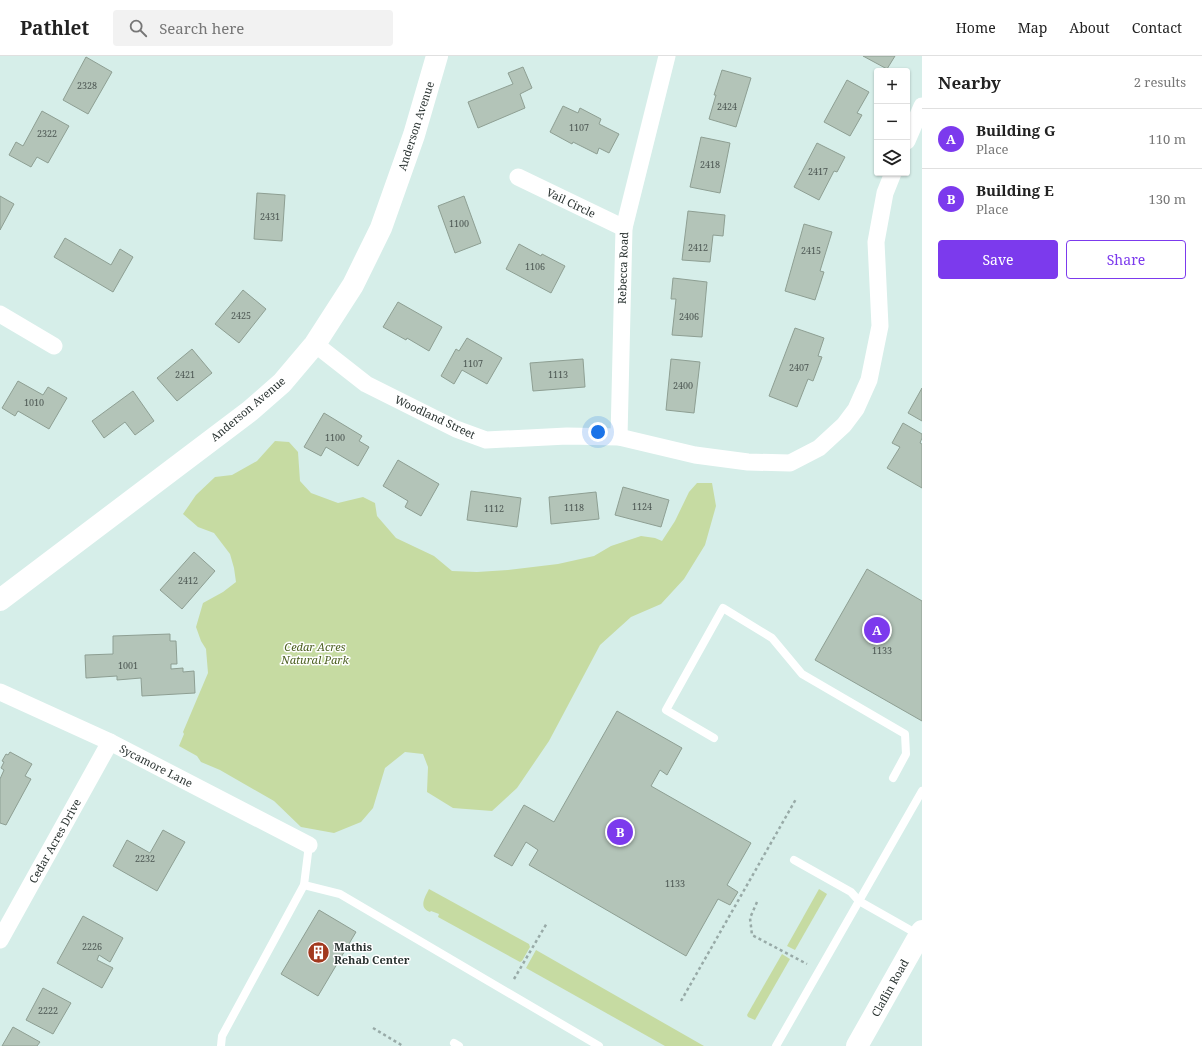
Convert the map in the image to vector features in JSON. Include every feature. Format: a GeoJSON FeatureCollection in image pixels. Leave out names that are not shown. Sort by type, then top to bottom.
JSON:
{"type":"FeatureCollection","features":[{"type":"Feature","properties":{"kind":"main road","name":"Anderson Avenue"},"geometry":{"type":"LineString","coordinates":[[0,600],[250,411],[282,383],[314,344],[353,285],[381,228],[414,135],[437,56]]}},
{"type":"Feature","properties":{"kind":"main road","name":"Claflin Road"},"geometry":{"type":"LineString","coordinates":[[857,1046],[921,933]]}},
{"type":"Feature","properties":{"kind":"street","name":"Rebecca Road"},"geometry":{"type":"LineString","coordinates":[[619,437],[624,228],[667,56]]}},
{"type":"Feature","properties":{"kind":"street"},"geometry":{"type":"LineString","coordinates":[[907,140],[922,106]]}},
{"type":"Feature","properties":{"kind":"street","name":"Woodland Street"},"geometry":{"type":"LineString","coordinates":[[314,344],[366,384],[456,429],[486,440],[567,436],[619,437],[695,455],[748,462],[790,463],[819,448],[844,425],[856,409],[869,380],[880,326],[876,242],[885,193],[892,176]]}},
{"type":"Feature","properties":{"kind":"street","name":"Vail Circle"},"geometry":{"type":"LineString","coordinates":[[518,177],[624,228]]}},
{"type":"Feature","properties":{"kind":"street"},"geometry":{"type":"LineString","coordinates":[[0,314],[54,346]]}},
{"type":"Feature","properties":{"kind":"street","name":"Sycamore Lane"},"geometry":{"type":"LineString","coordinates":[[0,692],[110,742],[308,845]]}},
{"type":"Feature","properties":{"kind":"street","name":"Cedar Acres Drive"},"geometry":{"type":"LineString","coordinates":[[0,940],[110,742]]}},
{"type":"Feature","properties":{"kind":"lane"},"geometry":{"type":"LineString","coordinates":[[714,738],[666,710],[723,608],[772,638],[802,674],[905,734],[906,754],[894,778]]}},
{"type":"Feature","properties":{"kind":"lane"},"geometry":{"type":"LineString","coordinates":[[776,1046],[922,791]]}},
{"type":"Feature","properties":{"kind":"lane"},"geometry":{"type":"LineString","coordinates":[[221,1046],[222,1036],[304,885],[308,845]]}},
{"type":"Feature","properties":{"kind":"lane"},"geometry":{"type":"LineString","coordinates":[[794,860],[851,892],[859,901],[921,933]]}},
{"type":"Feature","properties":{"kind":"lane"},"geometry":{"type":"LineString","coordinates":[[304,885],[340,894],[600,1046]]}},
{"type":"Feature","properties":{"kind":"path"},"geometry":{"type":"LineString","coordinates":[[681,1000],[796,799]]}},
{"type":"Feature","properties":{"kind":"path"},"geometry":{"type":"LineString","coordinates":[[757,902],[750,918],[752,935],[820,970]]}},
{"type":"Feature","properties":{"kind":"path"},"geometry":{"type":"LineString","coordinates":[[507,992],[547,922]]}},
{"type":"Feature","properties":{"kind":"path"},"geometry":{"type":"LineString","coordinates":[[372,1028],[403,1046]]}},
{"type":"Feature","properties":{"kind":"green space","name":"Cedar Acres Natural Park"},"geometry":{"type":"Polygon","coordinates":[[[275,441],[289,442],[298,452],[300,481],[311,493],[338,503],[363,497],[375,503],[377,516],[396,538],[434,556],[452,571],[477,572],[508,570],[558,564],[594,556],[611,546],[641,536],[655,538],[662,541],[675,521],[689,492],[697,483],[712,483],[716,506],[705,545],[684,579],[661,604],[631,617],[600,645],[549,741],[517,788],[492,811],[453,808],[427,792],[428,767],[423,754],[405,752],[385,768],[373,808],[361,822],[334,833],[301,827],[274,801],[220,770],[201,762],[197,756],[179,746],[184,734],[183,732],[208,673],[206,649],[201,641],[196,627],[203,603],[223,592],[236,582],[230,554],[214,533],[198,527],[183,514],[196,495],[215,477],[232,475],[257,461],[275,441]]]}},
{"type":"Feature","properties":{"kind":"green space"},"geometry":{"type":"Polygon","coordinates":[[[429,889],[529,944],[530,947],[522,961],[520,962],[438,917],[439,914],[426,910],[423,905],[429,889]]]}},
{"type":"Feature","properties":{"kind":"green space"},"geometry":{"type":"Polygon","coordinates":[[[819,889],[827,894],[795,950],[787,946],[819,889]]]}},
{"type":"Feature","properties":{"kind":"green space"},"geometry":{"type":"Polygon","coordinates":[[[536,950],[704,1046],[665,1046],[526,968],[536,950]]]}},
{"type":"Feature","properties":{"kind":"green space"},"geometry":{"type":"Polygon","coordinates":[[[782,954],[790,959],[755,1020],[748,1017],[747,1015],[782,954]]]}},
{"type":"Feature","properties":{"kind":"building"},"geometry":{"type":"Polygon","coordinates":[[[863,56],[895,56],[888,68],[863,56]]]}},
{"type":"Feature","properties":{"kind":"building"},"geometry":{"type":"Polygon","coordinates":[[[86,57],[112,72],[88,114],[63,100],[86,57]]]}},
{"type":"Feature","properties":{"kind":"building"},"geometry":{"type":"Polygon","coordinates":[[[523,67],[532,88],[520,94],[525,108],[478,128],[468,102],[513,84],[508,73],[523,67]]]}},
{"type":"Feature","properties":{"kind":"building"},"geometry":{"type":"Polygon","coordinates":[[[722,70],[751,78],[736,127],[709,119],[716,95],[714,95],[722,70]]]}},
{"type":"Feature","properties":{"kind":"building"},"geometry":{"type":"Polygon","coordinates":[[[847,80],[869,92],[857,113],[862,115],[850,136],[824,122],[847,80]]]}},
{"type":"Feature","properties":{"kind":"building"},"geometry":{"type":"Polygon","coordinates":[[[563,106],[578,113],[580,108],[601,119],[599,124],[619,134],[609,153],[599,148],[597,154],[573,142],[572,144],[550,132],[563,106]]]}},
{"type":"Feature","properties":{"kind":"building"},"geometry":{"type":"Polygon","coordinates":[[[42,111],[69,126],[48,163],[37,157],[31,167],[9,155],[16,142],[23,146],[42,111]]]}},
{"type":"Feature","properties":{"kind":"building"},"geometry":{"type":"Polygon","coordinates":[[[701,137],[730,143],[720,193],[690,187],[701,137]]]}},
{"type":"Feature","properties":{"kind":"building"},"geometry":{"type":"Polygon","coordinates":[[[817,143],[845,157],[837,172],[834,171],[819,200],[794,187],[817,143]]]}},
{"type":"Feature","properties":{"kind":"building"},"geometry":{"type":"Polygon","coordinates":[[[257,193],[285,195],[282,241],[254,239],[257,193]]]}},
{"type":"Feature","properties":{"kind":"building"},"geometry":{"type":"Polygon","coordinates":[[[0,196],[14,204],[0,230],[0,196]]]}},
{"type":"Feature","properties":{"kind":"building"},"geometry":{"type":"Polygon","coordinates":[[[464,196],[481,243],[455,253],[438,206],[464,196]]]}},
{"type":"Feature","properties":{"kind":"building"},"geometry":{"type":"Polygon","coordinates":[[[688,211],[725,215],[723,236],[713,235],[710,262],[682,260],[688,211]]]}},
{"type":"Feature","properties":{"kind":"building"},"geometry":{"type":"Polygon","coordinates":[[[804,224],[832,232],[820,271],[824,272],[815,300],[785,291],[804,224]]]}},
{"type":"Feature","properties":{"kind":"building"},"geometry":{"type":"Polygon","coordinates":[[[65,238],[111,265],[120,249],[133,257],[113,292],[54,257],[65,238]]]}},
{"type":"Feature","properties":{"kind":"building"},"geometry":{"type":"Polygon","coordinates":[[[519,244],[541,256],[542,254],[565,266],[551,293],[506,269],[519,244]]]}},
{"type":"Feature","properties":{"kind":"building"},"geometry":{"type":"Polygon","coordinates":[[[673,278],[707,282],[702,337],[672,335],[676,299],[671,299],[673,278]]]}},
{"type":"Feature","properties":{"kind":"building"},"geometry":{"type":"Polygon","coordinates":[[[243,290],[266,309],[239,343],[215,324],[243,290]]]}},
{"type":"Feature","properties":{"kind":"building"},"geometry":{"type":"Polygon","coordinates":[[[398,302],[442,327],[429,351],[407,338],[406,340],[383,327],[398,302]]]}},
{"type":"Feature","properties":{"kind":"building"},"geometry":{"type":"Polygon","coordinates":[[[795,328],[824,338],[818,356],[822,357],[813,381],[808,379],[797,407],[769,396],[795,328]]]}},
{"type":"Feature","properties":{"kind":"building"},"geometry":{"type":"Polygon","coordinates":[[[467,338],[502,358],[487,384],[462,370],[454,384],[441,376],[456,349],[459,351],[467,338]]]}},
{"type":"Feature","properties":{"kind":"building"},"geometry":{"type":"Polygon","coordinates":[[[192,349],[212,373],[177,401],[157,378],[192,349]]]}},
{"type":"Feature","properties":{"kind":"building"},"geometry":{"type":"Polygon","coordinates":[[[583,359],[585,387],[533,391],[530,363],[583,359]]]}},
{"type":"Feature","properties":{"kind":"building"},"geometry":{"type":"Polygon","coordinates":[[[671,359],[700,362],[694,413],[666,410],[671,359]]]}},
{"type":"Feature","properties":{"kind":"building"},"geometry":{"type":"Polygon","coordinates":[[[18,381],[43,395],[48,387],[67,398],[49,429],[18,411],[15,416],[2,408],[18,381]]]}},
{"type":"Feature","properties":{"kind":"building"},"geometry":{"type":"Polygon","coordinates":[[[922,388],[922,421],[908,413],[922,388]]]}},
{"type":"Feature","properties":{"kind":"building"},"geometry":{"type":"Polygon","coordinates":[[[133,391],[154,421],[135,435],[125,422],[104,438],[92,421],[133,391]]]}},
{"type":"Feature","properties":{"kind":"building"},"geometry":{"type":"Polygon","coordinates":[[[324,413],[362,436],[359,441],[369,447],[358,466],[326,447],[321,456],[304,447],[324,413]]]}},
{"type":"Feature","properties":{"kind":"building"},"geometry":{"type":"Polygon","coordinates":[[[903,423],[922,434],[920,443],[922,444],[922,488],[887,468],[900,447],[892,443],[903,423]]]}},
{"type":"Feature","properties":{"kind":"building"},"geometry":{"type":"Polygon","coordinates":[[[398,460],[439,484],[421,516],[405,507],[408,501],[383,486],[398,460]]]}},
{"type":"Feature","properties":{"kind":"building"},"geometry":{"type":"Polygon","coordinates":[[[623,487],[669,500],[661,527],[615,515],[623,487]]]}},
{"type":"Feature","properties":{"kind":"building"},"geometry":{"type":"Polygon","coordinates":[[[471,491],[521,498],[517,527],[467,520],[471,491]]]}},
{"type":"Feature","properties":{"kind":"building"},"geometry":{"type":"Polygon","coordinates":[[[596,492],[599,519],[551,524],[549,497],[596,492]]]}},
{"type":"Feature","properties":{"kind":"building"},"geometry":{"type":"Polygon","coordinates":[[[194,552],[215,571],[182,609],[160,590],[194,552]]]}},
{"type":"Feature","properties":{"kind":"building"},"geometry":{"type":"Polygon","coordinates":[[[867,569],[922,601],[922,721],[815,660],[867,569]]]}},
{"type":"Feature","properties":{"kind":"building"},"geometry":{"type":"Polygon","coordinates":[[[170,634],[170,641],[176,641],[177,664],[171,664],[171,669],[183,668],[183,672],[194,671],[195,693],[142,696],[141,678],[117,680],[117,676],[86,678],[85,655],[113,654],[113,636],[170,634]]]}},
{"type":"Feature","properties":{"kind":"building"},"geometry":{"type":"Polygon","coordinates":[[[617,711],[682,748],[667,775],[660,770],[651,786],[751,843],[727,885],[738,892],[730,905],[718,899],[686,956],[529,865],[538,850],[526,842],[512,866],[494,856],[524,805],[554,822],[617,711]]]}},
{"type":"Feature","properties":{"kind":"building"},"geometry":{"type":"Polygon","coordinates":[[[10,752],[32,764],[25,776],[31,779],[6,825],[0,823],[0,779],[4,770],[1,768],[4,762],[2,761],[6,754],[8,755],[10,752]]]}},
{"type":"Feature","properties":{"kind":"building"},"geometry":{"type":"Polygon","coordinates":[[[163,830],[185,842],[157,891],[113,866],[127,840],[150,853],[163,830]]]}},
{"type":"Feature","properties":{"kind":"building","name":"Mathis Rehab Center"},"geometry":{"type":"Polygon","coordinates":[[[319,910],[356,932],[318,996],[281,974],[319,910]]]}},
{"type":"Feature","properties":{"kind":"building"},"geometry":{"type":"Polygon","coordinates":[[[83,916],[123,938],[110,962],[99,955],[97,960],[113,968],[102,988],[57,963],[83,916]]]}},
{"type":"Feature","properties":{"kind":"building"},"geometry":{"type":"Polygon","coordinates":[[[43,988],[71,1003],[53,1034],[26,1020],[43,988]]]}},
{"type":"Feature","properties":{"kind":"building"},"geometry":{"type":"Polygon","coordinates":[[[13,1027],[40,1042],[37,1046],[2,1046],[13,1027]]]}},
{"type":"Feature","properties":{"kind":"place","name":"Building G"},"geometry":{"type":"Point","coordinates":[877,630]}},
{"type":"Feature","properties":{"kind":"place","name":"Building E"},"geometry":{"type":"Point","coordinates":[620,832]}},
{"type":"Feature","properties":{"kind":"place","name":"Mathis Rehab Center"},"geometry":{"type":"Point","coordinates":[319,953]}}]}
